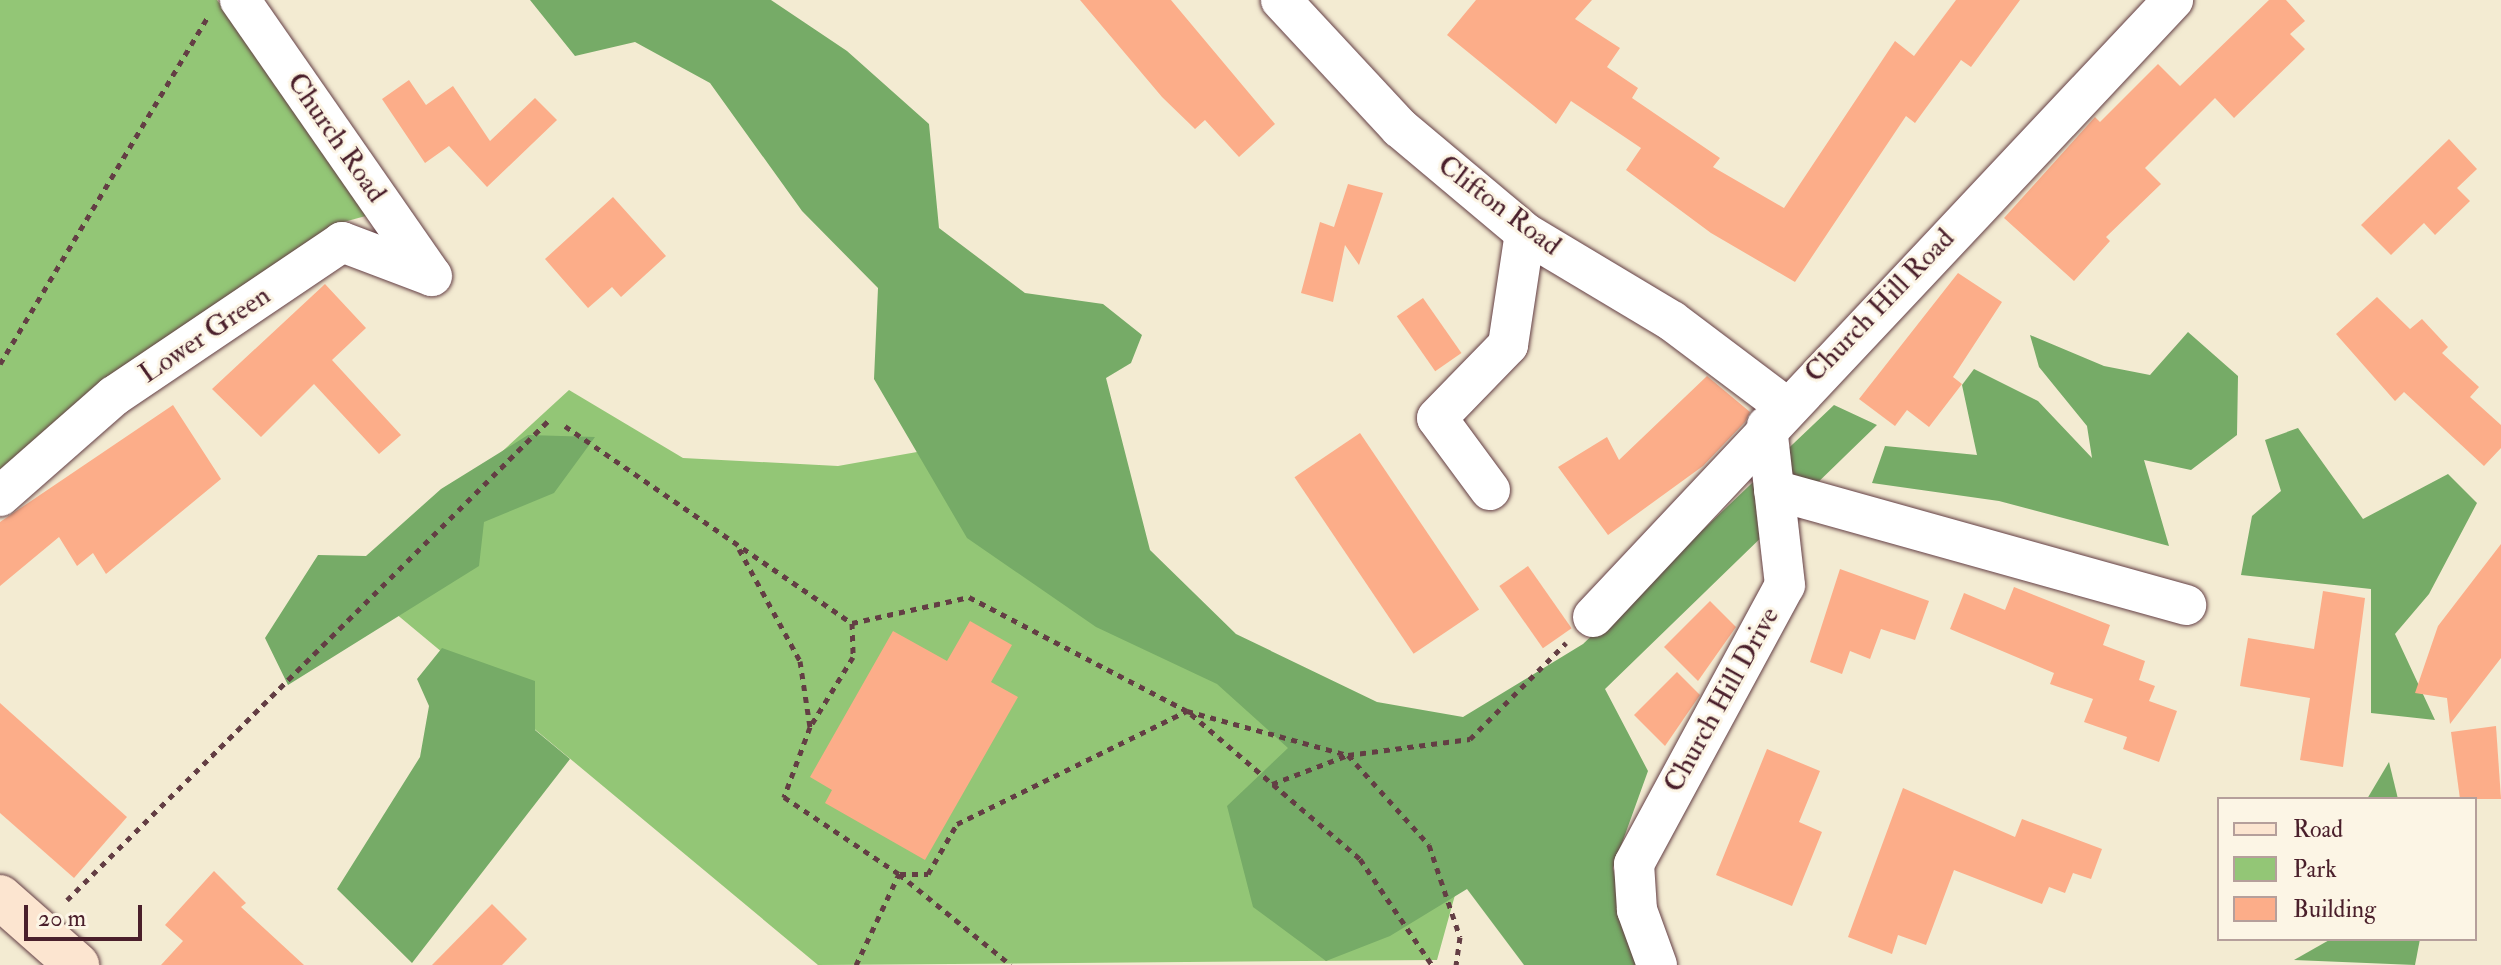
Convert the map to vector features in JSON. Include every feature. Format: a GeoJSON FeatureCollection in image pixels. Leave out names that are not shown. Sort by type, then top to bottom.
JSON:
{"type":"FeatureCollection","features":[{"type":"Feature","properties":{"kind":"street","name":"Clifton Road"},"geometry":{"type":"LineString","coordinates":[[1281,0],[1400,128],[1525,233],[1672,321],[1776,416]]}},
{"type":"Feature","properties":{"kind":"street","name":"Church Hill Road"},"geometry":{"type":"LineString","coordinates":[[1593,617],[1693,518],[1776,416],[2173,0]]}},
{"type":"Feature","properties":{"kind":"street","name":"Church Road"},"geometry":{"type":"LineString","coordinates":[[225,6],[432,276]]}},
{"type":"Feature","properties":{"kind":"street"},"geometry":{"type":"LineString","coordinates":[[1490,490],[1437,418],[1508,345],[1525,233]]}},
{"type":"Feature","properties":{"kind":"street","name":"Lower Green"},"geometry":{"type":"LineString","coordinates":[[0,496],[114,396],[342,242],[432,276]]}},
{"type":"Feature","properties":{"kind":"street","name":"Church Hill Drive"},"geometry":{"type":"LineString","coordinates":[[1657,965],[1637,910],[1634,864],[1785,585],[1774,490],[1776,416]]}},
{"type":"Feature","properties":{"kind":"street"},"geometry":{"type":"LineString","coordinates":[[1774,490],[2186,605]]}},
{"type":"Feature","properties":{"kind":"street"},"geometry":{"type":"LineString","coordinates":[[0,897],[77,965]]}},
{"type":"Feature","properties":{"kind":"path"},"geometry":{"type":"LineString","coordinates":[[0,364],[225,6]]}},
{"type":"Feature","properties":{"kind":"path"},"geometry":{"type":"LineString","coordinates":[[38,930],[548,421]]}},
{"type":"Feature","properties":{"kind":"path"},"geometry":{"type":"LineString","coordinates":[[565,426],[738,549],[852,623],[969,597],[1187,711],[1348,755],[1429,845],[1460,937],[1456,965]]}},
{"type":"Feature","properties":{"kind":"path"},"geometry":{"type":"LineString","coordinates":[[738,549],[800,661],[810,727]]}},
{"type":"Feature","properties":{"kind":"path"},"geometry":{"type":"LineString","coordinates":[[1272,784],[1348,755],[1470,739],[1593,617]]}},
{"type":"Feature","properties":{"kind":"path"},"geometry":{"type":"LineString","coordinates":[[852,623],[853,657],[810,727],[784,797],[899,874],[1011,965]]}},
{"type":"Feature","properties":{"kind":"path"},"geometry":{"type":"LineString","coordinates":[[1187,711],[1360,859],[1432,965]]}},
{"type":"Feature","properties":{"kind":"path"},"geometry":{"type":"LineString","coordinates":[[899,874],[928,874],[957,824],[1187,711]]}},
{"type":"Feature","properties":{"kind":"path"},"geometry":{"type":"LineString","coordinates":[[856,965],[899,874]]}},
{"type":"Feature","properties":{"kind":"green space"},"geometry":{"type":"Polygon","coordinates":[[[0,0],[217,0],[373,214],[340,223],[0,486],[0,0]]]}},
{"type":"Feature","properties":{"kind":"green space"},"geometry":{"type":"Polygon","coordinates":[[[530,0],[771,0],[847,51],[929,124],[939,228],[1025,293],[1103,304],[1142,335],[1131,363],[1106,378],[1150,550],[1236,634],[1377,702],[1463,717],[1583,644],[1834,405],[1877,425],[1605,689],[1648,771],[1613,868],[1636,965],[1524,965],[1467,889],[1390,936],[1326,961],[1253,907],[1227,806],[1288,748],[1217,684],[1096,627],[967,538],[874,379],[878,288],[802,211],[710,83],[635,42],[575,56],[530,0]]]}},
{"type":"Feature","properties":{"kind":"green space"},"geometry":{"type":"Polygon","coordinates":[[[2188,332],[2238,376],[2237,435],[2191,470],[2144,460],[2169,546],[1999,501],[1872,483],[1885,446],[1977,455],[1962,385],[1974,369],[2038,401],[2092,458],[2087,426],[2039,367],[2030,335],[2104,366],[2150,375],[2188,332]]]}},
{"type":"Feature","properties":{"kind":"green space"},"geometry":{"type":"Polygon","coordinates":[[[569,390],[683,458],[838,466],[917,452],[1481,801],[1437,960],[818,965],[359,583],[569,390]]]}},
{"type":"Feature","properties":{"kind":"green space"},"geometry":{"type":"Polygon","coordinates":[[[2298,428],[2363,519],[2448,474],[2477,503],[2429,594],[2395,634],[2435,720],[2371,713],[2371,589],[2241,575],[2252,516],[2281,491],[2265,440],[2298,428]]]}},
{"type":"Feature","properties":{"kind":"green space"},"geometry":{"type":"Polygon","coordinates":[[[528,435],[595,437],[554,493],[484,522],[479,566],[288,685],[265,638],[318,555],[366,556],[441,489],[528,435]]]}},
{"type":"Feature","properties":{"kind":"green space"},"geometry":{"type":"Polygon","coordinates":[[[442,648],[535,681],[535,730],[570,759],[412,963],[337,889],[420,757],[429,706],[417,679],[442,648]]]}},
{"type":"Feature","properties":{"kind":"green space"},"geometry":{"type":"Polygon","coordinates":[[[2389,762],[2398,797],[2368,797],[2389,762]]]}},
{"type":"Feature","properties":{"kind":"green space"},"geometry":{"type":"Polygon","coordinates":[[[2327,941],[2420,941],[2415,965],[2294,960],[2327,941]]]}},
{"type":"Feature","properties":{"kind":"building"},"geometry":{"type":"Polygon","coordinates":[[[1080,0],[1171,0],[1275,124],[1239,157],[1205,120],[1195,129],[1162,97],[1080,0]]]}},
{"type":"Feature","properties":{"kind":"building"},"geometry":{"type":"Polygon","coordinates":[[[1476,0],[1592,0],[1575,19],[1620,48],[1607,67],[1638,88],[1632,98],[1720,158],[1713,167],[1784,208],[1895,41],[1914,56],[1956,0],[2020,0],[1971,67],[1961,60],[1915,123],[1906,116],[1795,282],[1711,233],[1626,170],[1641,148],[1571,101],[1556,124],[1447,35],[1476,0]]]}},
{"type":"Feature","properties":{"kind":"building"},"geometry":{"type":"Polygon","coordinates":[[[2269,0],[2286,0],[2305,21],[2290,34],[2305,49],[2234,118],[2215,98],[2145,168],[2161,184],[2106,237],[2110,241],[2074,281],[2004,218],[2095,117],[2100,122],[2158,64],[2180,86],[2269,0]]]}},
{"type":"Feature","properties":{"kind":"building"},"geometry":{"type":"Polygon","coordinates":[[[409,80],[426,105],[453,86],[490,141],[535,98],[557,120],[487,187],[449,146],[425,163],[382,99],[409,80]]]}},
{"type":"Feature","properties":{"kind":"building"},"geometry":{"type":"Polygon","coordinates":[[[2449,139],[2477,169],[2457,188],[2470,201],[2435,235],[2424,223],[2391,255],[2361,225],[2449,139]]]}},
{"type":"Feature","properties":{"kind":"building"},"geometry":{"type":"Polygon","coordinates":[[[1348,184],[1383,193],[1359,265],[1345,245],[1333,302],[1301,293],[1320,222],[1334,227],[1348,184]]]}},
{"type":"Feature","properties":{"kind":"building"},"geometry":{"type":"Polygon","coordinates":[[[613,197],[666,256],[621,297],[612,287],[588,308],[545,259],[613,197]]]}},
{"type":"Feature","properties":{"kind":"building"},"geometry":{"type":"Polygon","coordinates":[[[1958,273],[2002,302],[1953,377],[1962,384],[1929,427],[1907,410],[1895,426],[1859,399],[1958,273]]]}},
{"type":"Feature","properties":{"kind":"building"},"geometry":{"type":"Polygon","coordinates":[[[325,284],[366,328],[332,360],[401,435],[379,454],[314,384],[261,437],[212,389],[325,284]]]}},
{"type":"Feature","properties":{"kind":"building"},"geometry":{"type":"Polygon","coordinates":[[[2377,297],[2410,329],[2422,319],[2448,347],[2442,353],[2479,387],[2470,397],[2501,425],[2501,448],[2484,466],[2404,392],[2395,401],[2336,334],[2377,297]]]}},
{"type":"Feature","properties":{"kind":"building"},"geometry":{"type":"Polygon","coordinates":[[[1423,298],[1461,353],[1435,371],[1397,316],[1423,298]]]}},
{"type":"Feature","properties":{"kind":"building"},"geometry":{"type":"Polygon","coordinates":[[[1707,376],[1750,412],[1745,422],[1703,466],[1608,535],[1558,467],[1607,437],[1619,460],[1707,376]]]}},
{"type":"Feature","properties":{"kind":"building"},"geometry":{"type":"Polygon","coordinates":[[[173,405],[221,479],[106,574],[93,553],[77,566],[59,537],[0,586],[0,522],[173,405]]]}},
{"type":"Feature","properties":{"kind":"building"},"geometry":{"type":"Polygon","coordinates":[[[1360,433],[1479,610],[1414,654],[1295,477],[1360,433]]]}},
{"type":"Feature","properties":{"kind":"building"},"geometry":{"type":"Polygon","coordinates":[[[2501,544],[2501,658],[2450,724],[2447,698],[2415,693],[2438,626],[2501,544]]]}},
{"type":"Feature","properties":{"kind":"building"},"geometry":{"type":"Polygon","coordinates":[[[1528,566],[1572,628],[1543,648],[1499,586],[1528,566]]]}},
{"type":"Feature","properties":{"kind":"building"},"geometry":{"type":"Polygon","coordinates":[[[1840,569],[1929,601],[1915,640],[1881,629],[1870,659],[1850,651],[1842,674],[1810,662],[1840,569]]]}},
{"type":"Feature","properties":{"kind":"building"},"geometry":{"type":"Polygon","coordinates":[[[2014,587],[2110,625],[2103,645],[2145,661],[2139,680],[2155,686],[2149,701],[2177,711],[2159,762],[2123,749],[2127,737],[2084,722],[2093,699],[2050,684],[2054,673],[1950,629],[1964,593],[2005,610],[2014,587]]]}},
{"type":"Feature","properties":{"kind":"building"},"geometry":{"type":"Polygon","coordinates":[[[2323,591],[2365,598],[2343,767],[2300,760],[2310,698],[2240,686],[2248,638],[2314,649],[2323,591]]]}},
{"type":"Feature","properties":{"kind":"building"},"geometry":{"type":"Polygon","coordinates":[[[1710,601],[1736,627],[1698,681],[1664,647],[1710,601]]]}},
{"type":"Feature","properties":{"kind":"building"},"geometry":{"type":"Polygon","coordinates":[[[970,621],[1012,645],[991,682],[1018,697],[925,860],[825,803],[832,790],[810,777],[893,631],[947,661],[970,621]]]}},
{"type":"Feature","properties":{"kind":"building"},"geometry":{"type":"Polygon","coordinates":[[[1677,672],[1700,695],[1665,746],[1634,715],[1677,672]]]}},
{"type":"Feature","properties":{"kind":"building"},"geometry":{"type":"Polygon","coordinates":[[[0,703],[127,817],[74,878],[0,813],[0,703]]]}},
{"type":"Feature","properties":{"kind":"building"},"geometry":{"type":"Polygon","coordinates":[[[2496,726],[2501,799],[2460,797],[2451,732],[2496,726]]]}},
{"type":"Feature","properties":{"kind":"building"},"geometry":{"type":"Polygon","coordinates":[[[1767,749],[1820,771],[1799,822],[1822,832],[1792,906],[1716,875],[1767,749]]]}},
{"type":"Feature","properties":{"kind":"building"},"geometry":{"type":"Polygon","coordinates":[[[1903,788],[2015,837],[2022,819],[2102,849],[2091,879],[2073,873],[2065,893],[2049,887],[2042,904],[1954,870],[1926,945],[1898,935],[1892,954],[1848,937],[1903,788]]]}},
{"type":"Feature","properties":{"kind":"building"},"geometry":{"type":"Polygon","coordinates":[[[214,871],[246,903],[241,907],[304,965],[161,965],[183,941],[165,925],[214,871]]]}},
{"type":"Feature","properties":{"kind":"building"},"geometry":{"type":"Polygon","coordinates":[[[492,904],[527,939],[502,965],[432,965],[492,904]]]}}]}
